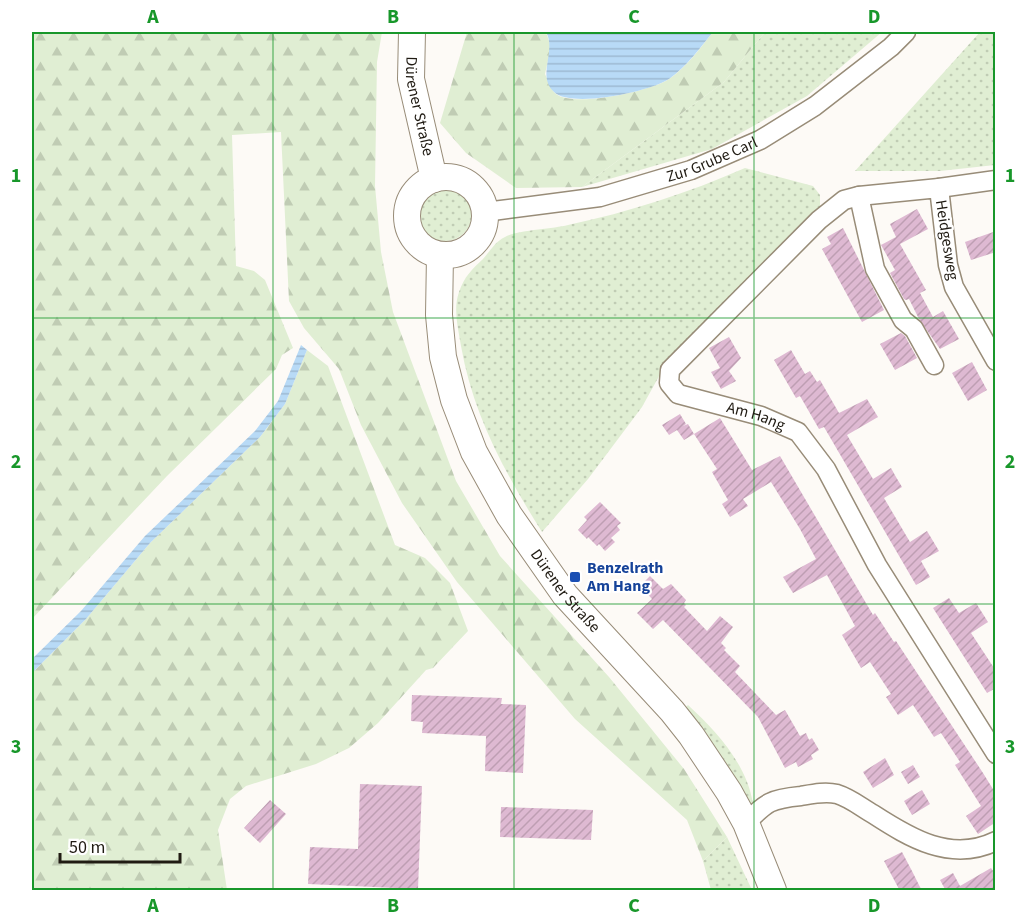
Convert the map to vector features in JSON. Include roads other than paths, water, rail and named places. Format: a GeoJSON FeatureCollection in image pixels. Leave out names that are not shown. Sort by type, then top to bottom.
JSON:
{"type":"FeatureCollection","features":[{"type":"Feature","properties":{"kind":"main road","name":"Dürener Straße"},"geometry":{"type":"LineString","coordinates":[[412,32],[411,79],[434,179]]}},
{"type":"Feature","properties":{"kind":"main road","name":"Dürener Straße"},"geometry":{"type":"LineString","coordinates":[[485,212],[479,196],[466,183],[447,177],[434,179],[417,190],[409,203],[407,222],[412,237],[422,248],[440,255],[439,315],[443,357],[454,400],[474,452],[509,515],[565,595],[672,711],[710,763],[746,823],[774,891]]}},
{"type":"Feature","properties":{"kind":"main road"},"geometry":{"type":"LineString","coordinates":[[440,255],[458,254],[471,247],[482,231],[485,212]]}},
{"type":"Feature","properties":{"kind":"street","name":"Zur Grube Carl"},"geometry":{"type":"LineString","coordinates":[[485,212],[600,197],[701,166],[760,140],[815,106],[891,47],[906,32]]}},
{"type":"Feature","properties":{"kind":"street"},"geometry":{"type":"LineString","coordinates":[[939,188],[996,180]]}},
{"type":"Feature","properties":{"kind":"street","name":"Heidgesweg"},"geometry":{"type":"LineString","coordinates":[[852,198],[939,188],[948,265],[954,287],[996,362]]}},
{"type":"Feature","properties":{"kind":"street"},"geometry":{"type":"LineString","coordinates":[[852,198],[875,269],[903,320],[914,328],[934,365]]}},
{"type":"Feature","properties":{"kind":"street","name":"Am Hang"},"geometry":{"type":"LineString","coordinates":[[852,198],[819,220],[670,370],[669,383],[678,394],[761,416],[798,432],[826,469],[877,565],[996,754]]}},
{"type":"Feature","properties":{"kind":"street"},"geometry":{"type":"LineString","coordinates":[[746,823],[764,805],[776,799],[821,793],[835,794],[848,799],[924,843],[947,850],[962,851],[996,842]]}},
{"type":"Feature","properties":{"kind":"water"},"geometry":{"type":"Polygon","coordinates":[[[546,32],[713,32],[682,68],[660,84],[629,93],[594,99],[577,99],[563,97],[554,92],[549,85],[546,71],[549,40],[546,32]]]}},
{"type":"Feature","properties":{"kind":"water"},"geometry":{"type":"Polygon","coordinates":[[[301,345],[307,350],[285,404],[260,437],[150,543],[86,619],[32,673],[32,659],[81,611],[145,536],[255,431],[278,401],[301,345]]]}},
{"type":"Feature","properties":{"kind":"place","name":"Benzelrath Am Hang"},"geometry":{"type":"Point","coordinates":[575,577]}}]}
